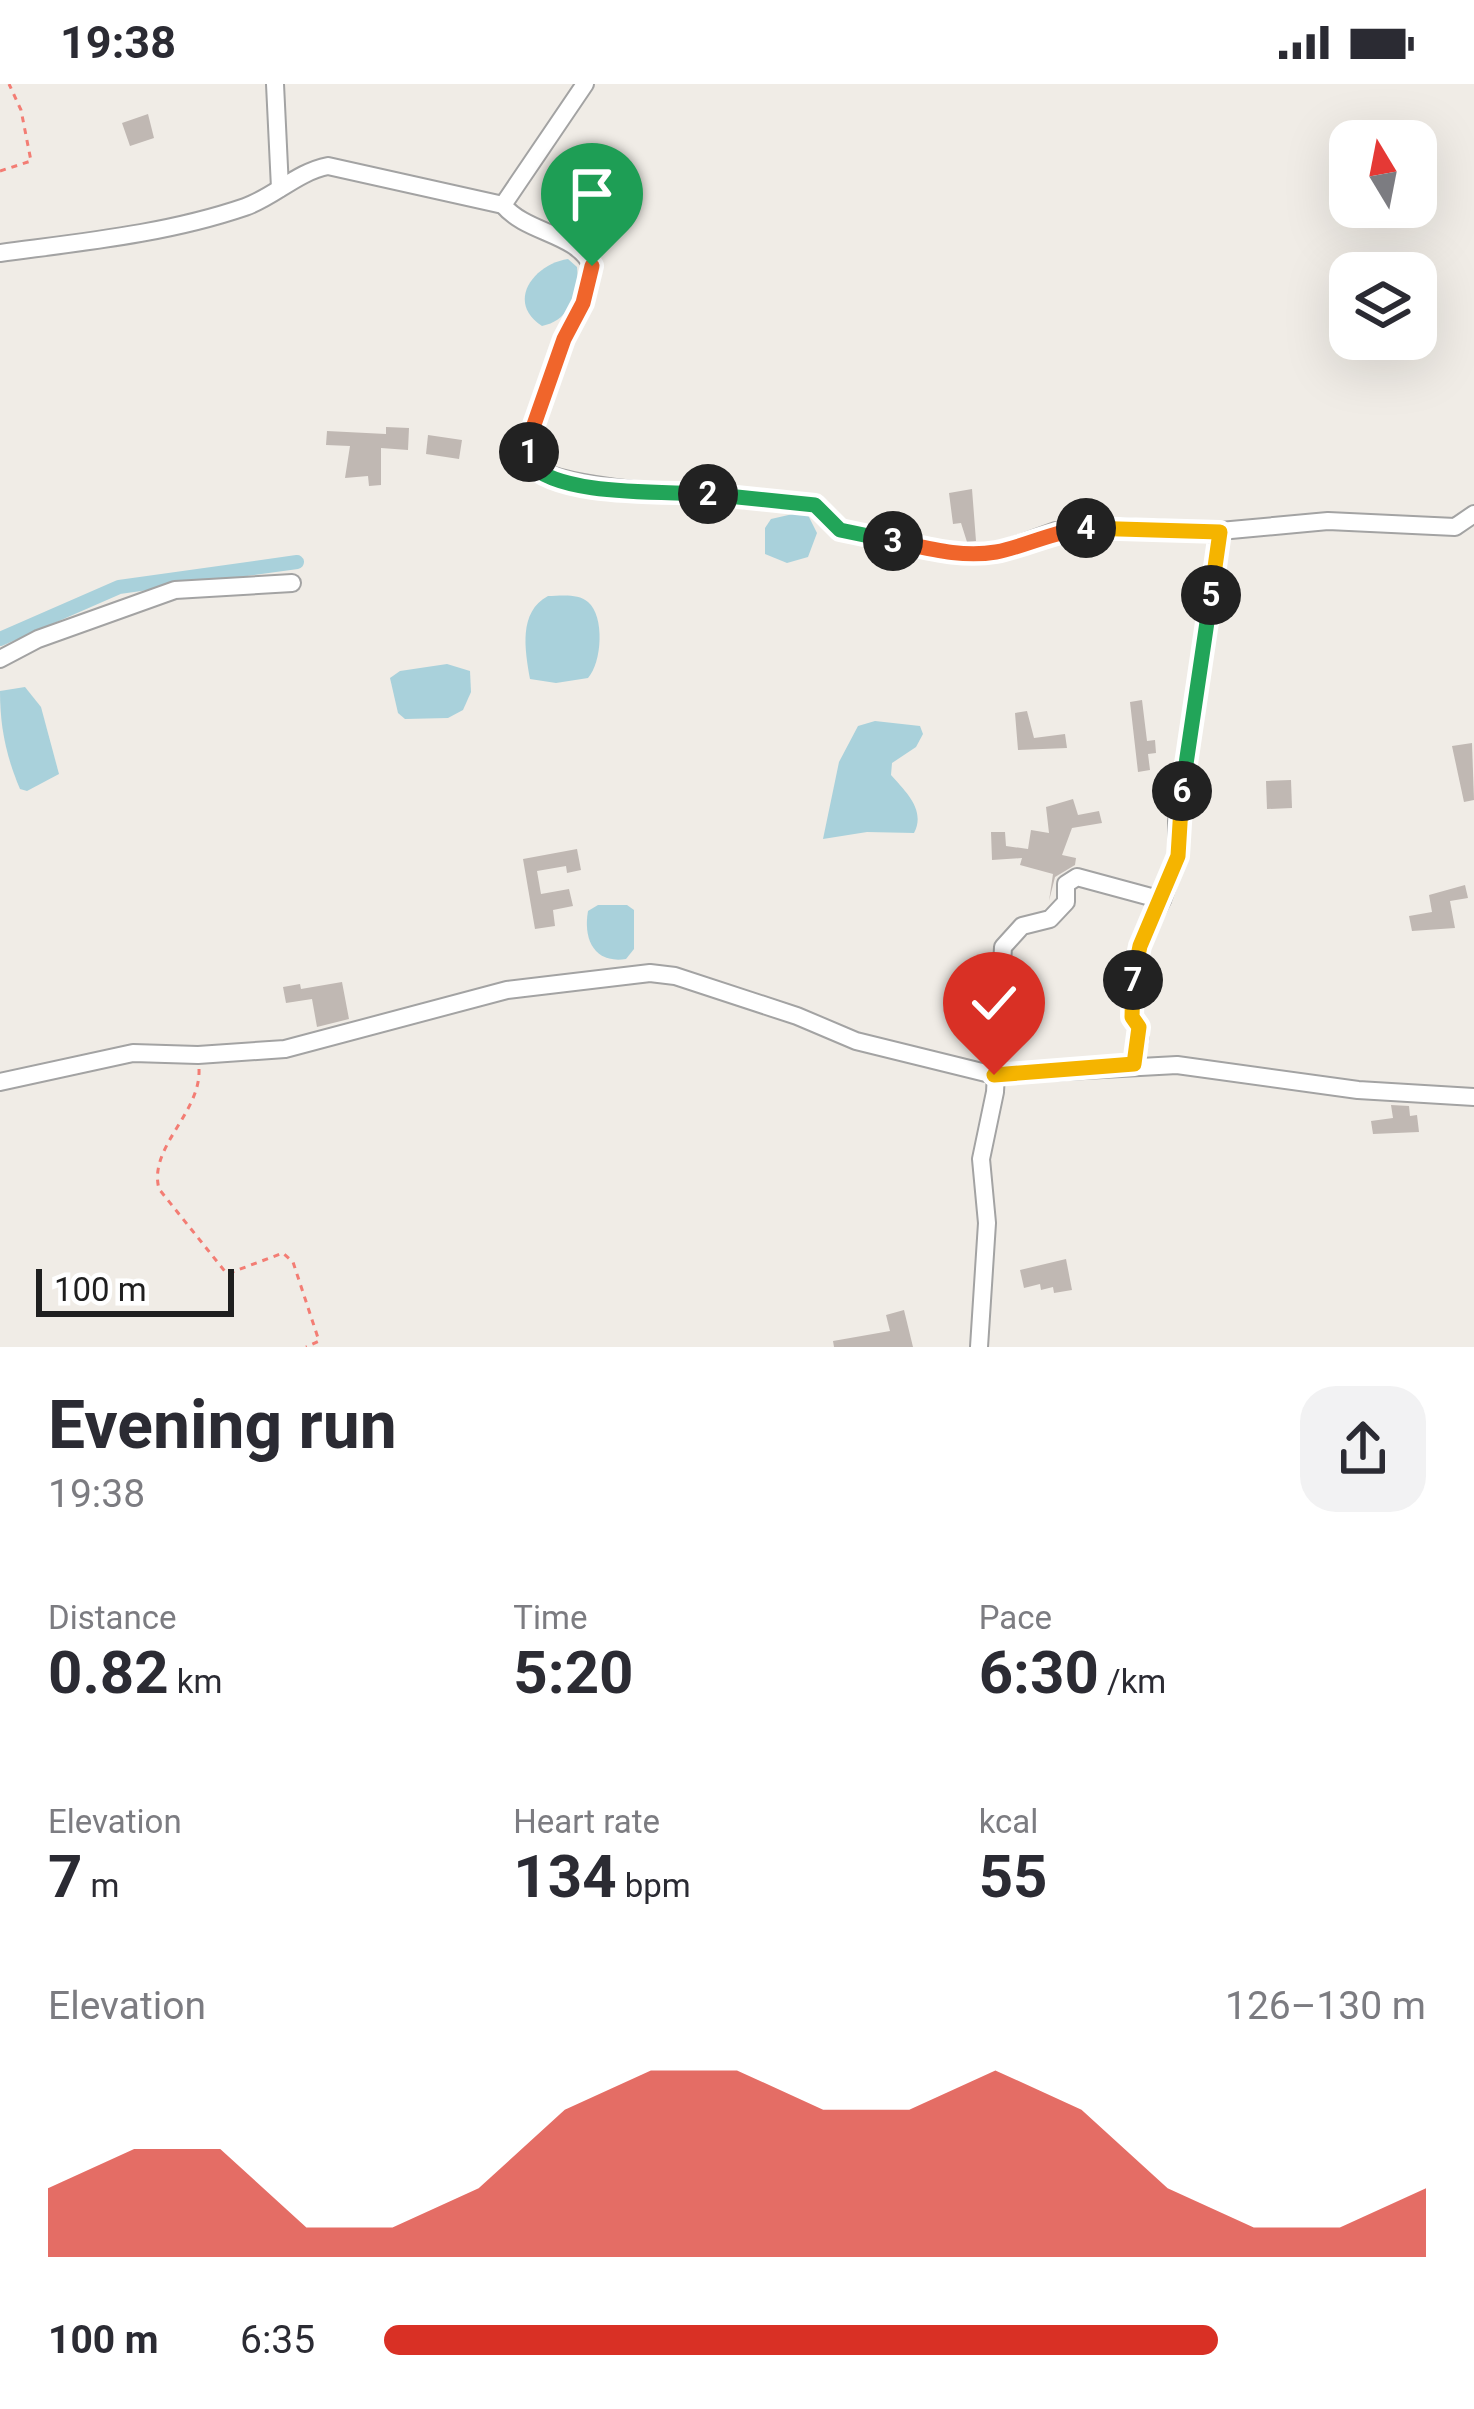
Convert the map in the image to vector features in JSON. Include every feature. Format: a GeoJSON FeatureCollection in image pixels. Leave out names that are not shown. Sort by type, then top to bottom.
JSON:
{"type":"FeatureCollection","features":[{"type":"Feature","properties":{"kind":"street"},"geometry":{"type":"LineString","coordinates":[[275,84],[280,188]]}},
{"type":"Feature","properties":{"kind":"street"},"geometry":{"type":"LineString","coordinates":[[503,205],[585,84]]}},
{"type":"Feature","properties":{"kind":"street"},"geometry":{"type":"LineString","coordinates":[[0,254],[120,237],[212,217],[251,205],[328,166],[503,205],[515,221],[568,243],[592,266],[583,303],[564,339],[530,436],[529,463],[539,475],[600,488],[815,505],[840,530],[966,555],[1000,551],[1056,531],[1107,526],[1220,532],[1328,520],[1455,527],[1474,514]]}},
{"type":"Feature","properties":{"kind":"street"},"geometry":{"type":"LineString","coordinates":[[1134,1064],[1139,1027],[1132,1017],[1134,972],[1178,856],[1178,820],[1220,532]]}},
{"type":"Feature","properties":{"kind":"street"},"geometry":{"type":"LineString","coordinates":[[0,659],[38,639],[175,590],[292,583]]}},
{"type":"Feature","properties":{"kind":"street"},"geometry":{"type":"LineString","coordinates":[[979,1347],[987,1223],[981,1159],[995,1092],[1003,947],[1022,926],[1050,919],[1066,902],[1066,884],[1077,877],[1162,900]]}},
{"type":"Feature","properties":{"kind":"street"},"geometry":{"type":"LineString","coordinates":[[0,1082],[133,1053],[198,1055],[285,1048],[507,990],[650,973],[675,976],[875,1046],[994,1075],[1177,1065],[1358,1090],[1474,1097]]}},
{"type":"Feature","properties":{"kind":"path"},"geometry":{"type":"LineString","coordinates":[[0,171],[31,161],[21,110],[9,84]]}},
{"type":"Feature","properties":{"kind":"path"},"geometry":{"type":"LineString","coordinates":[[198,1055],[200,1086],[160,1162],[159,1189],[227,1274],[283,1253],[293,1262],[319,1341],[306,1347]]}},
{"type":"Feature","properties":{"kind":"water"},"geometry":{"type":"Polygon","coordinates":[[[568,259],[577,267],[574,296],[566,312],[542,326],[526,306],[528,285],[544,268],[568,259]]]}},
{"type":"Feature","properties":{"kind":"water"},"geometry":{"type":"Polygon","coordinates":[[[806,511],[817,533],[808,557],[787,563],[765,554],[765,528],[771,519],[806,511]]]}},
{"type":"Feature","properties":{"kind":"water"},"geometry":{"type":"Polygon","coordinates":[[[548,596],[579,597],[593,609],[600,640],[588,678],[556,683],[530,679],[528,622],[538,603],[548,596]]]}},
{"type":"Feature","properties":{"kind":"water"},"geometry":{"type":"Polygon","coordinates":[[[447,664],[470,671],[471,692],[463,710],[448,718],[405,719],[398,713],[390,678],[400,671],[447,664]]]}},
{"type":"Feature","properties":{"kind":"water"},"geometry":{"type":"Polygon","coordinates":[[[25,687],[41,707],[59,774],[27,791],[20,789],[8,753],[0,691],[25,687]]]}},
{"type":"Feature","properties":{"kind":"water"},"geometry":{"type":"Polygon","coordinates":[[[875,721],[920,726],[923,734],[916,747],[892,763],[891,775],[916,809],[914,833],[867,832],[823,839],[839,762],[858,726],[875,721]]]}},
{"type":"Feature","properties":{"kind":"water"},"geometry":{"type":"Polygon","coordinates":[[[598,905],[627,905],[634,910],[634,949],[626,959],[606,958],[589,940],[588,911],[598,905]]]}},
{"type":"Feature","properties":{"kind":"building"},"geometry":{"type":"Polygon","coordinates":[[[148,114],[154,138],[130,146],[122,123],[148,114]]]}},
{"type":"Feature","properties":{"kind":"building"},"geometry":{"type":"Polygon","coordinates":[[[386,427],[409,428],[408,450],[381,448],[381,485],[369,486],[368,476],[345,478],[350,446],[326,445],[327,431],[386,434],[386,427]]]}},
{"type":"Feature","properties":{"kind":"building"},"geometry":{"type":"Polygon","coordinates":[[[428,435],[462,440],[459,459],[426,454],[428,435]]]}},
{"type":"Feature","properties":{"kind":"building"},"geometry":{"type":"Polygon","coordinates":[[[972,489],[976,541],[967,542],[961,523],[953,524],[949,493],[972,489]]]}},
{"type":"Feature","properties":{"kind":"building"},"geometry":{"type":"Polygon","coordinates":[[[1142,700],[1147,741],[1155,740],[1156,753],[1148,754],[1150,770],[1138,772],[1130,702],[1142,700]]]}},
{"type":"Feature","properties":{"kind":"building"},"geometry":{"type":"Polygon","coordinates":[[[1027,711],[1034,738],[1065,734],[1067,748],[1018,750],[1015,713],[1027,711]]]}},
{"type":"Feature","properties":{"kind":"building"},"geometry":{"type":"Polygon","coordinates":[[[1472,743],[1474,800],[1464,802],[1452,746],[1472,743]]]}},
{"type":"Feature","properties":{"kind":"building"},"geometry":{"type":"Polygon","coordinates":[[[1291,780],[1292,808],[1267,809],[1266,781],[1291,780]]]}},
{"type":"Feature","properties":{"kind":"building"},"geometry":{"type":"Polygon","coordinates":[[[1073,799],[1078,815],[1099,811],[1102,823],[1072,828],[1062,855],[1076,858],[1075,865],[1055,877],[1049,901],[1053,874],[1020,865],[1022,858],[992,860],[991,832],[1005,832],[1006,846],[1028,849],[1031,830],[1049,833],[1046,807],[1073,799]]]}},
{"type":"Feature","properties":{"kind":"building"},"geometry":{"type":"Polygon","coordinates":[[[577,849],[581,870],[567,873],[566,866],[537,871],[541,894],[569,889],[573,906],[553,910],[555,926],[535,929],[523,859],[577,849]]]}},
{"type":"Feature","properties":{"kind":"building"},"geometry":{"type":"Polygon","coordinates":[[[1465,885],[1468,898],[1450,901],[1455,928],[1412,931],[1409,916],[1432,912],[1429,895],[1465,885]]]}},
{"type":"Feature","properties":{"kind":"building"},"geometry":{"type":"Polygon","coordinates":[[[342,982],[349,1019],[317,1027],[312,999],[286,1003],[283,987],[342,982]]]}},
{"type":"Feature","properties":{"kind":"building"},"geometry":{"type":"Polygon","coordinates":[[[1391,1105],[1409,1106],[1410,1116],[1417,1115],[1419,1132],[1373,1134],[1371,1121],[1393,1118],[1391,1105]]]}},
{"type":"Feature","properties":{"kind":"building"},"geometry":{"type":"Polygon","coordinates":[[[1066,1259],[1072,1290],[1054,1293],[1053,1287],[1041,1290],[1040,1284],[1024,1288],[1020,1270],[1066,1259]]]}},
{"type":"Feature","properties":{"kind":"building"},"geometry":{"type":"Polygon","coordinates":[[[904,1310],[913,1347],[834,1347],[833,1341],[890,1331],[886,1315],[904,1310]]]}},
{"type":"Feature","properties":{"kind":"waterway"},"geometry":{"type":"LineString","coordinates":[[0,639],[119,587],[297,562]]}},
{"type":"Feature","properties":{"kind":"route"},"geometry":{"type":"LineString","coordinates":[[592,266],[583,303],[564,339],[530,436],[529,463],[539,475],[600,488],[815,505],[840,530],[966,555],[1000,551],[1056,531],[1107,526],[1220,532],[1178,820],[1178,856],[1134,972],[1132,1017],[1139,1027],[1134,1064],[994,1075]]}}]}
